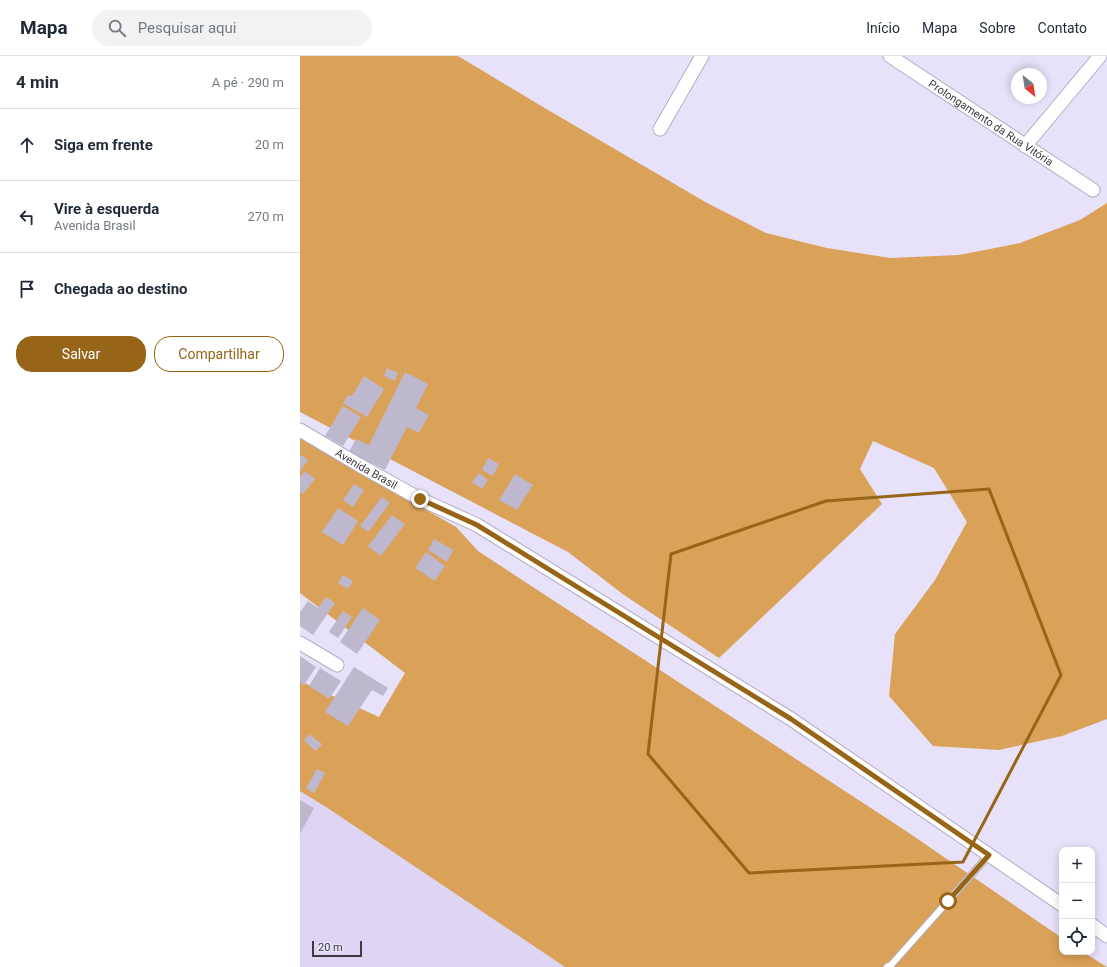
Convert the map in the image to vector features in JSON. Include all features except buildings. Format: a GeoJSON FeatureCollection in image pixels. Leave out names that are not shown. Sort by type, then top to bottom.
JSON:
{"type":"FeatureCollection","features":[{"type":"Feature","properties":{"kind":"street"},"geometry":{"type":"LineString","coordinates":[[660,129],[702,56]]}},
{"type":"Feature","properties":{"kind":"street","name":"Prolongamento da Rua Vitória"},"geometry":{"type":"LineString","coordinates":[[890,56],[1093,190]]}},
{"type":"Feature","properties":{"kind":"street"},"geometry":{"type":"LineString","coordinates":[[1025,146],[1100,56]]}},
{"type":"Feature","properties":{"kind":"street","name":"Avenida Brasil"},"geometry":{"type":"LineString","coordinates":[[300,430],[420,499],[477,525],[791,719],[1059,903]]}},
{"type":"Feature","properties":{"kind":"street"},"geometry":{"type":"LineString","coordinates":[[300,643],[337,665]]}},
{"type":"Feature","properties":{"kind":"street"},"geometry":{"type":"LineString","coordinates":[[1095,927],[1107,936]]}},
{"type":"Feature","properties":{"kind":"lane"},"geometry":{"type":"LineString","coordinates":[[887,967],[891,965],[989,855]]}},
{"type":"Feature","properties":{"kind":"highlighted area"},"geometry":{"type":"Polygon","coordinates":[[[989,489],[1061,675],[963,862],[749,873],[648,754],[671,554],[826,501],[989,489]]]}},
{"type":"Feature","properties":{"kind":"shaded area"},"geometry":{"type":"Polygon","coordinates":[[[300,56],[458,56],[707,203],[766,233],[827,248],[890,258],[959,255],[1020,243],[1080,220],[1107,203],[1107,719],[1062,736],[999,750],[933,746],[889,696],[895,634],[935,580],[967,522],[934,468],[873,441],[860,469],[882,504],[719,658],[624,595],[568,552],[300,412],[300,56]]]}},
{"type":"Feature","properties":{"kind":"shaded area"},"geometry":{"type":"Polygon","coordinates":[[[300,437],[456,527],[478,551],[906,831],[1059,936],[1059,955],[1088,955],[1107,967],[565,967],[300,791],[300,681],[379,717],[405,673],[300,593],[300,437]]]}},
{"type":"Feature","properties":{"kind":"shaded area"},"geometry":{"type":"Polygon","coordinates":[[[300,791],[326,807],[565,967],[300,967],[300,791]]]}},
{"type":"Feature","properties":{"kind":"route"},"geometry":{"type":"LineString","coordinates":[[420,499],[477,525],[791,719],[989,855],[948,901]]}}]}
